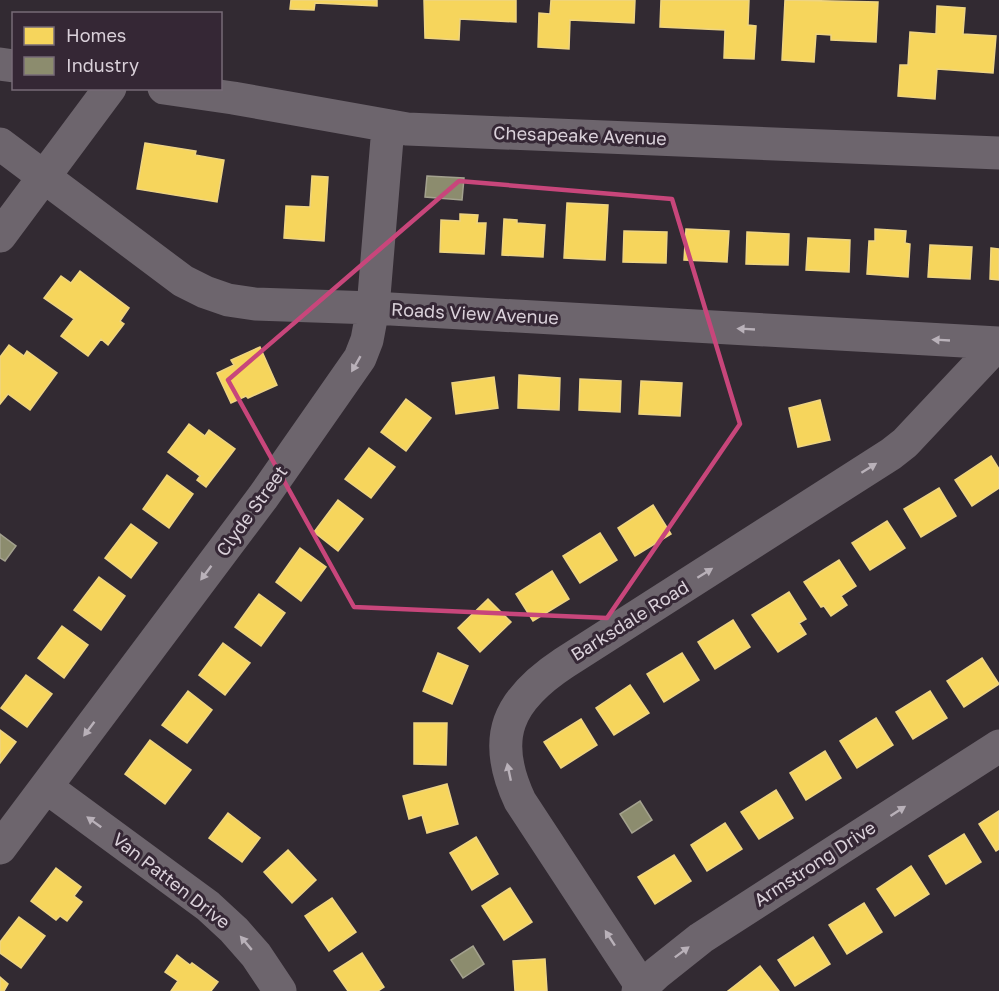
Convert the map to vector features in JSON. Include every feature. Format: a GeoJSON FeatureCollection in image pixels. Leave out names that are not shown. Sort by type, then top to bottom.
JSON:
{"type":"FeatureCollection","features":[{"type":"Feature","properties":{"kind":"street"},"geometry":{"type":"LineString","coordinates":[[0,236],[109,90]]}},
{"type":"Feature","properties":{"kind":"street","name":"Chesapeake Avenue"},"geometry":{"type":"LineString","coordinates":[[178,90],[407,129],[999,153]]}},
{"type":"Feature","properties":{"kind":"street","name":"Clyde Street"},"geometry":{"type":"LineString","coordinates":[[0,848],[263,497],[352,371],[367,340],[373,308],[388,127]]}},
{"type":"Feature","properties":{"kind":"street","name":"Roads View Avenue"},"geometry":{"type":"LineString","coordinates":[[0,144],[183,281],[228,300],[255,304],[373,308],[999,343]]}},
{"type":"Feature","properties":{"kind":"street","name":"Barksdale Road"},"geometry":{"type":"LineString","coordinates":[[640,989],[520,801],[510,780],[506,735],[511,717],[520,700],[531,687],[564,663],[891,454],[905,443],[999,343]]}},
{"type":"Feature","properties":{"kind":"street","name":"Armstrong Drive"},"geometry":{"type":"LineString","coordinates":[[640,989],[663,967],[701,938],[999,746]]}},
{"type":"Feature","properties":{"kind":"street","name":"Van Patten Drive"},"geometry":{"type":"LineString","coordinates":[[46,787],[208,906],[256,955],[276,989]]}},
{"type":"Feature","properties":{"kind":"highlighted area"},"geometry":{"type":"Polygon","coordinates":[[[459,181],[672,199],[740,424],[607,618],[354,607],[228,380],[459,181]]]}},
{"type":"Feature","properties":{"kind":"building: Homes"},"geometry":{"type":"Polygon","coordinates":[[[291,0],[377,0],[377,6],[315,3],[314,10],[290,9],[291,0]]]}},
{"type":"Feature","properties":{"kind":"building: Homes"},"geometry":{"type":"Polygon","coordinates":[[[424,0],[516,0],[516,22],[460,19],[459,40],[425,38],[424,0]]]}},
{"type":"Feature","properties":{"kind":"building: Homes"},"geometry":{"type":"Polygon","coordinates":[[[551,0],[635,0],[634,23],[570,20],[569,49],[538,47],[539,13],[550,14],[551,0]]]}},
{"type":"Feature","properties":{"kind":"building: Homes"},"geometry":{"type":"Polygon","coordinates":[[[661,0],[749,0],[748,25],[756,26],[754,59],[724,58],[725,30],[660,27],[661,0]]]}},
{"type":"Feature","properties":{"kind":"building: Homes"},"geometry":{"type":"Polygon","coordinates":[[[785,0],[878,2],[876,42],[831,40],[831,35],[816,34],[814,62],[782,60],[785,0]]]}},
{"type":"Feature","properties":{"kind":"building: Homes"},"geometry":{"type":"Polygon","coordinates":[[[937,6],[965,8],[963,34],[996,36],[993,73],[937,69],[935,99],[898,96],[900,65],[908,65],[910,32],[936,34],[937,6]]]}},
{"type":"Feature","properties":{"kind":"building: Homes"},"geometry":{"type":"Polygon","coordinates":[[[145,143],[196,151],[195,155],[224,160],[217,202],[137,189],[145,143]]]}},
{"type":"Feature","properties":{"kind":"building: Homes"},"geometry":{"type":"Polygon","coordinates":[[[312,176],[328,177],[324,241],[284,238],[286,206],[310,207],[312,176]]]}},
{"type":"Feature","properties":{"kind":"building: Homes"},"geometry":{"type":"Polygon","coordinates":[[[567,203],[608,205],[605,260],[564,258],[567,203]]]}},
{"type":"Feature","properties":{"kind":"building: Homes"},"geometry":{"type":"Polygon","coordinates":[[[460,214],[478,215],[477,223],[486,223],[484,254],[440,252],[441,220],[460,221],[460,214]]]}},
{"type":"Feature","properties":{"kind":"building: Homes"},"geometry":{"type":"Polygon","coordinates":[[[504,219],[517,220],[517,223],[545,225],[543,257],[502,255],[504,219]]]}},
{"type":"Feature","properties":{"kind":"building: Homes"},"geometry":{"type":"Polygon","coordinates":[[[686,229],[729,231],[727,262],[684,260],[686,229]]]}},
{"type":"Feature","properties":{"kind":"building: Homes"},"geometry":{"type":"Polygon","coordinates":[[[875,229],[906,231],[905,243],[910,244],[908,277],[867,274],[869,241],[875,241],[875,229]]]}},
{"type":"Feature","properties":{"kind":"building: Homes"},"geometry":{"type":"Polygon","coordinates":[[[624,231],[667,232],[666,263],[623,262],[624,231]]]}},
{"type":"Feature","properties":{"kind":"building: Homes"},"geometry":{"type":"Polygon","coordinates":[[[747,232],[789,234],[788,265],[746,264],[747,232]]]}},
{"type":"Feature","properties":{"kind":"building: Homes"},"geometry":{"type":"Polygon","coordinates":[[[808,238],[850,240],[849,272],[806,270],[808,238]]]}},
{"type":"Feature","properties":{"kind":"building: Homes"},"geometry":{"type":"Polygon","coordinates":[[[930,245],[972,247],[970,279],[928,277],[930,245]]]}},
{"type":"Feature","properties":{"kind":"building: Homes"},"geometry":{"type":"Polygon","coordinates":[[[991,248],[999,249],[999,280],[990,279],[991,248]]]}},
{"type":"Feature","properties":{"kind":"building: Homes"},"geometry":{"type":"Polygon","coordinates":[[[80,271],[129,308],[120,321],[124,324],[108,345],[101,339],[88,356],[61,336],[74,319],[44,298],[61,276],[71,283],[80,271]]]}},
{"type":"Feature","properties":{"kind":"building: Homes"},"geometry":{"type":"Polygon","coordinates":[[[9,345],[24,356],[27,351],[57,373],[30,410],[8,394],[0,404],[0,357],[9,345]]]}},
{"type":"Feature","properties":{"kind":"building: Homes"},"geometry":{"type":"Polygon","coordinates":[[[260,347],[277,385],[231,403],[217,373],[234,365],[231,360],[260,347]]]}},
{"type":"Feature","properties":{"kind":"building: Homes"},"geometry":{"type":"Polygon","coordinates":[[[519,375],[560,378],[559,410],[518,408],[519,375]]]}},
{"type":"Feature","properties":{"kind":"building: Homes"},"geometry":{"type":"Polygon","coordinates":[[[494,377],[498,408],[456,414],[452,383],[494,377]]]}},
{"type":"Feature","properties":{"kind":"building: Homes"},"geometry":{"type":"Polygon","coordinates":[[[580,379],[621,381],[620,412],[579,410],[580,379]]]}},
{"type":"Feature","properties":{"kind":"building: Homes"},"geometry":{"type":"Polygon","coordinates":[[[641,381],[682,383],[680,416],[639,414],[641,381]]]}},
{"type":"Feature","properties":{"kind":"building: Homes"},"geometry":{"type":"Polygon","coordinates":[[[406,399],[431,418],[406,451],[381,432],[406,399]]]}},
{"type":"Feature","properties":{"kind":"building: Homes"},"geometry":{"type":"Polygon","coordinates":[[[820,400],[830,440],[798,447],[789,408],[820,400]]]}},
{"type":"Feature","properties":{"kind":"building: Homes"},"geometry":{"type":"Polygon","coordinates":[[[189,424],[205,436],[209,430],[235,449],[206,487],[197,480],[200,476],[168,452],[189,424]]]}},
{"type":"Feature","properties":{"kind":"building: Homes"},"geometry":{"type":"Polygon","coordinates":[[[369,448],[395,467],[371,498],[345,479],[369,448]]]}},
{"type":"Feature","properties":{"kind":"building: Homes"},"geometry":{"type":"Polygon","coordinates":[[[991,456],[999,469],[999,488],[972,506],[955,480],[991,456]]]}},
{"type":"Feature","properties":{"kind":"building: Homes"},"geometry":{"type":"Polygon","coordinates":[[[167,475],[193,494],[169,528],[143,509],[167,475]]]}},
{"type":"Feature","properties":{"kind":"building: Homes"},"geometry":{"type":"Polygon","coordinates":[[[939,488],[956,516],[921,537],[904,509],[939,488]]]}},
{"type":"Feature","properties":{"kind":"building: Homes"},"geometry":{"type":"Polygon","coordinates":[[[338,500],[363,519],[338,551],[314,532],[338,500]]]}},
{"type":"Feature","properties":{"kind":"building: Homes"},"geometry":{"type":"Polygon","coordinates":[[[653,505],[671,534],[635,556],[618,528],[653,505]]]}},
{"type":"Feature","properties":{"kind":"building: Homes"},"geometry":{"type":"Polygon","coordinates":[[[887,521],[905,548],[870,570],[852,543],[887,521]]]}},
{"type":"Feature","properties":{"kind":"building: Homes"},"geometry":{"type":"Polygon","coordinates":[[[131,524],[157,543],[131,578],[105,558],[131,524]]]}},
{"type":"Feature","properties":{"kind":"building: Homes"},"geometry":{"type":"Polygon","coordinates":[[[600,533],[617,560],[580,583],[563,556],[600,533]]]}},
{"type":"Feature","properties":{"kind":"building: Homes"},"geometry":{"type":"Polygon","coordinates":[[[300,548],[326,567],[301,601],[276,582],[300,548]]]}},
{"type":"Feature","properties":{"kind":"building: Homes"},"geometry":{"type":"Polygon","coordinates":[[[839,560],[856,586],[841,596],[847,605],[831,616],[824,606],[821,607],[804,582],[839,560]]]}},
{"type":"Feature","properties":{"kind":"building: Homes"},"geometry":{"type":"Polygon","coordinates":[[[552,571],[569,599],[533,621],[516,594],[552,571]]]}},
{"type":"Feature","properties":{"kind":"building: Homes"},"geometry":{"type":"Polygon","coordinates":[[[99,577],[125,596],[101,630],[74,610],[99,577]]]}},
{"type":"Feature","properties":{"kind":"building: Homes"},"geometry":{"type":"Polygon","coordinates":[[[789,592],[806,619],[799,623],[806,634],[778,652],[752,615],[789,592]]]}},
{"type":"Feature","properties":{"kind":"building: Homes"},"geometry":{"type":"Polygon","coordinates":[[[259,594],[285,613],[261,646],[235,627],[259,594]]]}},
{"type":"Feature","properties":{"kind":"building: Homes"},"geometry":{"type":"Polygon","coordinates":[[[488,599],[511,622],[480,652],[458,628],[488,599]]]}},
{"type":"Feature","properties":{"kind":"building: Homes"},"geometry":{"type":"Polygon","coordinates":[[[733,620],[750,647],[715,669],[698,642],[733,620]]]}},
{"type":"Feature","properties":{"kind":"building: Homes"},"geometry":{"type":"Polygon","coordinates":[[[62,626],[88,645],[64,678],[38,658],[62,626]]]}},
{"type":"Feature","properties":{"kind":"building: Homes"},"geometry":{"type":"Polygon","coordinates":[[[223,643],[250,663],[225,695],[199,675],[223,643]]]}},
{"type":"Feature","properties":{"kind":"building: Homes"},"geometry":{"type":"Polygon","coordinates":[[[438,653],[468,666],[452,704],[423,691],[438,653]]]}},
{"type":"Feature","properties":{"kind":"building: Homes"},"geometry":{"type":"Polygon","coordinates":[[[682,653],[699,680],[664,702],[647,674],[682,653]]]}},
{"type":"Feature","properties":{"kind":"building: Homes"},"geometry":{"type":"Polygon","coordinates":[[[982,658],[999,684],[964,707],[947,681],[982,658]]]}},
{"type":"Feature","properties":{"kind":"building: Homes"},"geometry":{"type":"Polygon","coordinates":[[[26,675],[52,694],[27,727],[1,708],[26,675]]]}},
{"type":"Feature","properties":{"kind":"building: Homes"},"geometry":{"type":"Polygon","coordinates":[[[630,685],[649,713],[614,735],[596,708],[630,685]]]}},
{"type":"Feature","properties":{"kind":"building: Homes"},"geometry":{"type":"Polygon","coordinates":[[[188,691],[212,710],[187,743],[162,725],[188,691]]]}},
{"type":"Feature","properties":{"kind":"building: Homes"},"geometry":{"type":"Polygon","coordinates":[[[930,691],[947,718],[913,739],[896,712],[930,691]]]}},
{"type":"Feature","properties":{"kind":"building: Homes"},"geometry":{"type":"Polygon","coordinates":[[[876,718],[893,745],[857,768],[840,741],[876,718]]]}},
{"type":"Feature","properties":{"kind":"building: Homes"},"geometry":{"type":"Polygon","coordinates":[[[581,719],[597,745],[561,768],[544,742],[581,719]]]}},
{"type":"Feature","properties":{"kind":"building: Homes"},"geometry":{"type":"Polygon","coordinates":[[[414,723],[447,723],[446,765],[414,764],[414,723]]]}},
{"type":"Feature","properties":{"kind":"building: Homes"},"geometry":{"type":"Polygon","coordinates":[[[0,730],[16,742],[0,763],[0,730]]]}},
{"type":"Feature","properties":{"kind":"building: Homes"},"geometry":{"type":"Polygon","coordinates":[[[150,740],[191,770],[165,804],[125,774],[150,740]]]}},
{"type":"Feature","properties":{"kind":"building: Homes"},"geometry":{"type":"Polygon","coordinates":[[[825,751],[841,778],[806,800],[790,773],[825,751]]]}},
{"type":"Feature","properties":{"kind":"building: Homes"},"geometry":{"type":"Polygon","coordinates":[[[447,784],[458,824],[427,833],[422,815],[409,819],[403,796],[447,784]]]}},
{"type":"Feature","properties":{"kind":"building: Homes"},"geometry":{"type":"Polygon","coordinates":[[[776,790],[793,818],[759,839],[741,812],[776,790]]]}},
{"type":"Feature","properties":{"kind":"building: Homes"},"geometry":{"type":"Polygon","coordinates":[[[999,811],[999,849],[996,851],[979,824],[999,811]]]}},
{"type":"Feature","properties":{"kind":"building: Homes"},"geometry":{"type":"Polygon","coordinates":[[[228,813],[260,838],[242,862],[209,838],[228,813]]]}},
{"type":"Feature","properties":{"kind":"building: Homes"},"geometry":{"type":"Polygon","coordinates":[[[725,823],[742,849],[707,871],[691,845],[725,823]]]}},
{"type":"Feature","properties":{"kind":"building: Homes"},"geometry":{"type":"Polygon","coordinates":[[[964,834],[981,862],[946,884],[929,856],[964,834]]]}},
{"type":"Feature","properties":{"kind":"building: Homes"},"geometry":{"type":"Polygon","coordinates":[[[476,837],[498,874],[472,890],[450,853],[476,837]]]}},
{"type":"Feature","properties":{"kind":"building: Homes"},"geometry":{"type":"Polygon","coordinates":[[[288,850],[316,880],[292,903],[264,872],[288,850]]]}},
{"type":"Feature","properties":{"kind":"building: Homes"},"geometry":{"type":"Polygon","coordinates":[[[674,855],[691,881],[655,904],[638,877],[674,855]]]}},
{"type":"Feature","properties":{"kind":"building: Homes"},"geometry":{"type":"Polygon","coordinates":[[[911,866],[929,894],[895,916],[877,889],[911,866]]]}},
{"type":"Feature","properties":{"kind":"building: Homes"},"geometry":{"type":"Polygon","coordinates":[[[56,868],[81,887],[74,896],[82,902],[67,921],[60,916],[56,920],[31,901],[56,868]]]}},
{"type":"Feature","properties":{"kind":"building: Homes"},"geometry":{"type":"Polygon","coordinates":[[[510,888],[532,922],[504,940],[482,906],[510,888]]]}},
{"type":"Feature","properties":{"kind":"building: Homes"},"geometry":{"type":"Polygon","coordinates":[[[332,898],[356,932],[329,951],[305,916],[332,898]]]}},
{"type":"Feature","properties":{"kind":"building: Homes"},"geometry":{"type":"Polygon","coordinates":[[[864,903],[882,932],[847,954],[829,925],[864,903]]]}},
{"type":"Feature","properties":{"kind":"building: Homes"},"geometry":{"type":"Polygon","coordinates":[[[19,917],[45,936],[21,968],[0,953],[0,942],[19,917]]]}},
{"type":"Feature","properties":{"kind":"building: Homes"},"geometry":{"type":"Polygon","coordinates":[[[813,937],[830,964],[795,986],[778,960],[813,937]]]}},
{"type":"Feature","properties":{"kind":"building: Homes"},"geometry":{"type":"Polygon","coordinates":[[[362,953],[384,987],[378,991],[348,991],[334,971],[362,953]]]}},
{"type":"Feature","properties":{"kind":"building: Homes"},"geometry":{"type":"Polygon","coordinates":[[[177,955],[218,982],[211,991],[171,991],[178,981],[165,972],[177,955]]]}},
{"type":"Feature","properties":{"kind":"building: Homes"},"geometry":{"type":"Polygon","coordinates":[[[545,959],[547,991],[515,991],[513,961],[545,959]]]}},
{"type":"Feature","properties":{"kind":"building: Homes"},"geometry":{"type":"Polygon","coordinates":[[[760,966],[779,991],[728,991],[760,966]]]}},
{"type":"Feature","properties":{"kind":"building: Homes"},"geometry":{"type":"Polygon","coordinates":[[[0,977],[8,984],[4,991],[0,991],[0,977]]]}},
{"type":"Feature","properties":{"kind":"building: Industry"},"geometry":{"type":"Polygon","coordinates":[[[427,176],[464,178],[462,200],[425,197],[427,176]]]}},
{"type":"Feature","properties":{"kind":"building: Industry"},"geometry":{"type":"Polygon","coordinates":[[[0,534],[16,546],[5,561],[0,558],[0,534]]]}},
{"type":"Feature","properties":{"kind":"building: Industry"},"geometry":{"type":"Polygon","coordinates":[[[640,801],[652,820],[632,833],[620,814],[640,801]]]}},
{"type":"Feature","properties":{"kind":"building: Industry"},"geometry":{"type":"Polygon","coordinates":[[[473,946],[484,964],[463,978],[451,960],[473,946]]]}}]}
